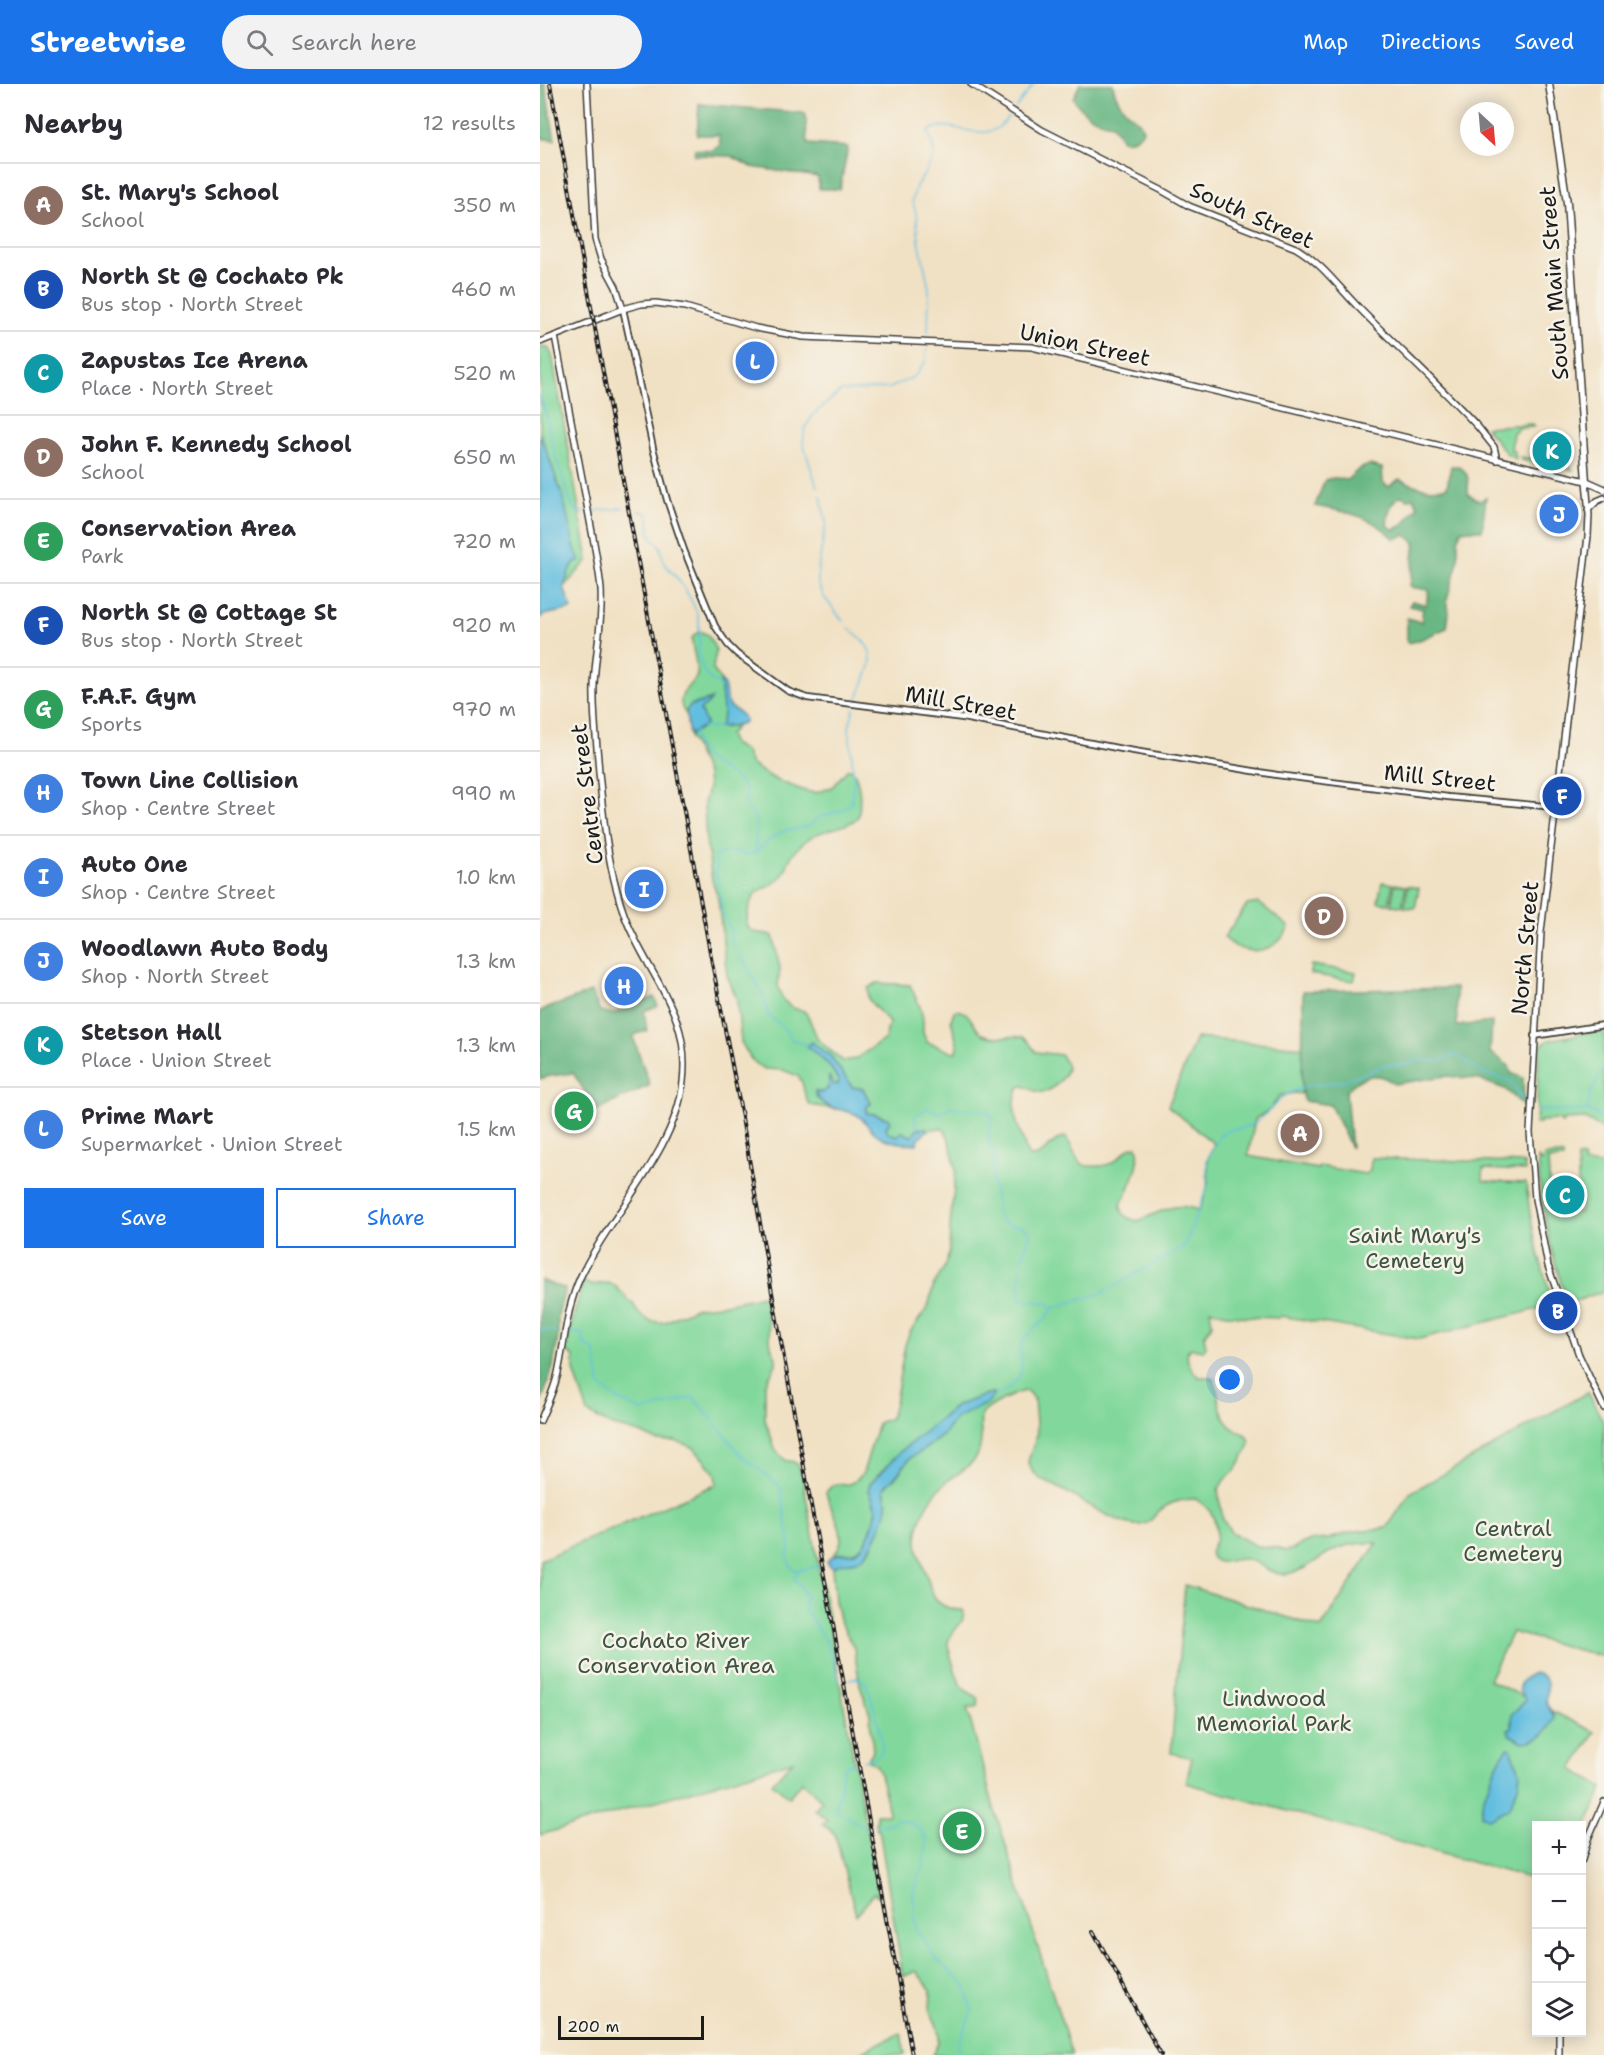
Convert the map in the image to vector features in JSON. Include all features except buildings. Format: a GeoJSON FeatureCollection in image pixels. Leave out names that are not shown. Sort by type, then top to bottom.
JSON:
{"type":"FeatureCollection","features":[{"type":"Feature","properties":{"kind":"main road"},"geometry":{"type":"LineString","coordinates":[[586,84],[595,239],[601,259],[616,287],[623,309]]}},
{"type":"Feature","properties":{"kind":"main road","name":"South Street"},"geometry":{"type":"LineString","coordinates":[[971,84],[1041,130],[1189,206],[1296,248],[1308,256],[1321,266],[1359,308],[1478,427],[1493,444],[1497,460]]}},
{"type":"Feature","properties":{"kind":"main road","name":"South Main Street"},"geometry":{"type":"LineString","coordinates":[[1549,84],[1567,203],[1586,481]]}},
{"type":"Feature","properties":{"kind":"main road","name":"Union Street"},"geometry":{"type":"LineString","coordinates":[[540,342],[623,309],[650,303],[674,305],[756,328],[812,338],[1032,346],[1586,481]]}},
{"type":"Feature","properties":{"kind":"main road","name":"Centre Street"},"geometry":{"type":"LineString","coordinates":[[540,1421],[556,1382],[568,1315],[576,1287],[593,1254],[670,1131],[681,1099],[684,1070],[683,1046],[676,1015],[627,923],[617,892],[608,850],[594,710],[594,678],[601,592],[590,518],[555,336]]}},
{"type":"Feature","properties":{"kind":"main road"},"geometry":{"type":"LineString","coordinates":[[1586,481],[1604,489]]}},
{"type":"Feature","properties":{"kind":"main road","name":"North Street"},"geometry":{"type":"LineString","coordinates":[[1586,481],[1588,536],[1541,932],[1530,1144],[1539,1228],[1552,1280],[1576,1348],[1604,1408]]}},
{"type":"Feature","properties":{"kind":"main road"},"geometry":{"type":"LineString","coordinates":[[1588,510],[1604,498]]}},
{"type":"Feature","properties":{"kind":"main road"},"geometry":{"type":"LineString","coordinates":[[1586,1845],[1604,1802]]}},
{"type":"Feature","properties":{"kind":"main road"},"geometry":{"type":"LineString","coordinates":[[1559,2037],[1559,2055]]}},
{"type":"Feature","properties":{"kind":"street","name":"Mill Street"},"geometry":{"type":"LineString","coordinates":[[623,309],[653,448],[667,500],[708,612],[728,645],[788,692],[807,698],[963,718],[1122,749],[1277,775],[1448,797],[1555,807]]}},
{"type":"Feature","properties":{"kind":"street"},"geometry":{"type":"LineString","coordinates":[[1534,1036],[1604,1025]]}},
{"type":"Feature","properties":{"kind":"green space"},"geometry":{"type":"Polygon","coordinates":[[[540,84],[545,84],[555,140],[540,138],[540,84]]]}},
{"type":"Feature","properties":{"kind":"green space"},"geometry":{"type":"Polygon","coordinates":[[[1080,84],[1113,84],[1122,106],[1140,123],[1143,130],[1139,136],[1122,140],[1112,124],[1095,119],[1085,112],[1073,98],[1080,84]]]}},
{"type":"Feature","properties":{"kind":"green space"},"geometry":{"type":"Polygon","coordinates":[[[699,104],[805,113],[808,144],[848,147],[840,189],[819,189],[818,177],[752,167],[731,156],[694,155],[695,149],[712,151],[720,145],[719,135],[697,135],[699,104]]]}},
{"type":"Feature","properties":{"kind":"green space"},"geometry":{"type":"Polygon","coordinates":[[[540,347],[548,348],[552,355],[588,560],[540,614],[540,347]]]}},
{"type":"Feature","properties":{"kind":"green space"},"geometry":{"type":"Polygon","coordinates":[[[1533,424],[1534,427],[1517,428],[1516,432],[1513,432],[1511,450],[1515,452],[1516,459],[1507,454],[1485,427],[1533,424]]]}},
{"type":"Feature","properties":{"kind":"green space"},"geometry":{"type":"Polygon","coordinates":[[[1520,457],[1538,459],[1541,463],[1566,462],[1573,470],[1521,460],[1520,457]]]}},
{"type":"Feature","properties":{"kind":"green space"},"geometry":{"type":"Polygon","coordinates":[[[1369,465],[1382,468],[1383,482],[1388,487],[1399,479],[1434,489],[1447,487],[1451,466],[1457,467],[1467,474],[1468,494],[1480,501],[1486,497],[1482,530],[1461,530],[1458,541],[1458,561],[1447,599],[1449,612],[1447,628],[1407,643],[1407,618],[1421,622],[1423,609],[1409,606],[1412,601],[1426,605],[1429,590],[1410,587],[1415,542],[1405,535],[1395,539],[1367,519],[1315,506],[1325,480],[1333,478],[1347,480],[1359,469],[1369,465]],[[1401,496],[1397,498],[1390,508],[1387,525],[1394,530],[1403,525],[1418,506],[1414,498],[1408,499],[1401,496]]]}},
{"type":"Feature","properties":{"kind":"green space"},"geometry":{"type":"Polygon","coordinates":[[[698,632],[708,635],[716,650],[713,669],[720,680],[723,705],[720,727],[736,727],[729,735],[733,744],[745,751],[751,764],[776,780],[815,793],[832,787],[848,769],[851,769],[857,779],[860,798],[858,817],[848,824],[817,834],[801,845],[793,854],[781,877],[760,890],[753,898],[747,920],[747,925],[751,930],[773,936],[780,968],[778,987],[783,1000],[793,1008],[804,1011],[818,1040],[843,1061],[855,1059],[885,1039],[889,1023],[868,998],[868,988],[877,983],[910,985],[921,1010],[923,1032],[928,1043],[956,1052],[958,1047],[951,1020],[954,1011],[960,1011],[967,1015],[983,1034],[992,1037],[1023,1037],[1036,1052],[1061,1055],[1067,1068],[1064,1076],[1054,1087],[1040,1092],[1024,1086],[1019,1087],[1015,1113],[1027,1153],[1030,1157],[1040,1155],[1055,1141],[1065,1137],[1082,1164],[1102,1166],[1115,1161],[1127,1150],[1137,1146],[1136,1170],[1121,1209],[1124,1215],[1138,1221],[1175,1207],[1190,1207],[1199,1210],[1206,1193],[1208,1160],[1214,1144],[1168,1106],[1196,1038],[1303,1047],[1302,1094],[1279,1096],[1271,1109],[1255,1119],[1248,1156],[1318,1169],[1319,1166],[1365,1174],[1370,1171],[1371,1158],[1524,1163],[1525,1171],[1483,1169],[1483,1181],[1526,1183],[1536,1245],[1554,1305],[1419,1339],[1280,1316],[1279,1318],[1244,1316],[1210,1309],[1212,1324],[1204,1336],[1206,1347],[1203,1350],[1192,1348],[1187,1351],[1187,1359],[1199,1377],[1211,1377],[1214,1380],[1227,1422],[1231,1427],[1246,1435],[1250,1441],[1235,1471],[1224,1480],[1218,1491],[1223,1520],[1231,1532],[1256,1546],[1285,1551],[1315,1540],[1328,1539],[1355,1531],[1387,1528],[1410,1493],[1588,1392],[1604,1424],[1604,1657],[1512,1632],[1489,1680],[1595,1732],[1572,1769],[1603,1788],[1586,1828],[1586,1821],[1532,1821],[1532,1879],[1186,1783],[1192,1758],[1171,1753],[1185,1585],[1321,1628],[1377,1543],[1340,1548],[1301,1570],[1282,1574],[1272,1572],[1249,1560],[1220,1562],[1213,1559],[1210,1554],[1216,1538],[1214,1520],[1209,1510],[1196,1499],[1170,1504],[1145,1524],[1121,1521],[1043,1480],[1033,1472],[1028,1461],[1037,1435],[1034,1399],[1027,1391],[1022,1392],[996,1404],[981,1415],[981,1441],[977,1456],[933,1496],[920,1523],[917,1541],[920,1558],[936,1599],[944,1606],[963,1610],[963,1618],[948,1642],[949,1651],[962,1687],[978,1698],[978,1706],[967,1708],[993,1805],[1072,2055],[932,2055],[939,2036],[930,2011],[931,1990],[916,1971],[903,1977],[879,1829],[875,1822],[877,1821],[876,1814],[889,1814],[878,1768],[874,1763],[868,1761],[873,1752],[870,1714],[860,1685],[854,1648],[839,1619],[832,1568],[840,1562],[855,1561],[869,1552],[881,1525],[887,1503],[884,1487],[896,1477],[911,1457],[943,1435],[956,1418],[978,1408],[991,1393],[956,1406],[899,1453],[870,1483],[869,1490],[877,1511],[869,1535],[858,1550],[851,1553],[834,1554],[839,1548],[840,1532],[826,1492],[837,1484],[847,1485],[854,1482],[863,1473],[878,1423],[890,1418],[895,1403],[905,1345],[910,1332],[928,1307],[934,1284],[949,1254],[956,1170],[945,1130],[926,1128],[915,1132],[913,1137],[906,1134],[897,1136],[888,1133],[886,1127],[890,1122],[889,1119],[866,1113],[867,1106],[871,1103],[863,1089],[852,1087],[829,1054],[812,1042],[808,1046],[830,1066],[839,1081],[839,1084],[833,1085],[830,1078],[825,1092],[815,1092],[816,1096],[836,1109],[810,1105],[798,1076],[783,1070],[765,1069],[758,1065],[751,1059],[741,1042],[737,1000],[727,975],[718,898],[712,880],[706,839],[704,804],[708,788],[707,775],[690,737],[703,727],[700,710],[710,700],[691,705],[685,713],[681,702],[684,693],[697,676],[692,638],[698,632]]]}},
{"type":"Feature","properties":{"kind":"green space"},"geometry":{"type":"Polygon","coordinates":[[[1382,882],[1393,884],[1389,904],[1378,902],[1382,882]]]}},
{"type":"Feature","properties":{"kind":"green space"},"geometry":{"type":"Polygon","coordinates":[[[1395,884],[1406,886],[1402,906],[1391,905],[1395,884]]]}},
{"type":"Feature","properties":{"kind":"green space"},"geometry":{"type":"Polygon","coordinates":[[[1408,886],[1419,888],[1415,908],[1404,907],[1408,886]]]}},
{"type":"Feature","properties":{"kind":"green space"},"geometry":{"type":"Polygon","coordinates":[[[1259,903],[1289,927],[1276,943],[1268,948],[1250,951],[1241,949],[1224,937],[1247,905],[1259,903]]]}},
{"type":"Feature","properties":{"kind":"green space"},"geometry":{"type":"Polygon","coordinates":[[[1311,965],[1356,972],[1354,981],[1310,974],[1311,965]]]}},
{"type":"Feature","properties":{"kind":"green space"},"geometry":{"type":"Polygon","coordinates":[[[1456,988],[1457,1026],[1492,1022],[1490,1052],[1509,1066],[1511,1073],[1523,1078],[1524,1106],[1505,1089],[1477,1079],[1446,1076],[1394,1084],[1388,1079],[1368,1076],[1351,1086],[1346,1092],[1351,1148],[1330,1105],[1304,1101],[1302,1093],[1303,991],[1456,988]]]}},
{"type":"Feature","properties":{"kind":"green space"},"geometry":{"type":"Polygon","coordinates":[[[591,992],[600,1011],[613,1014],[654,997],[658,1006],[644,1011],[647,1031],[633,1037],[650,1085],[597,1110],[573,1073],[540,1079],[540,1011],[591,992]]]}},
{"type":"Feature","properties":{"kind":"green space"},"geometry":{"type":"Polygon","coordinates":[[[1604,1030],[1604,1130],[1585,1119],[1564,1120],[1562,1124],[1559,1120],[1540,1121],[1540,1124],[1536,1124],[1539,1052],[1542,1045],[1549,1040],[1604,1030]]]}},
{"type":"Feature","properties":{"kind":"green space"},"geometry":{"type":"Polygon","coordinates":[[[1563,1155],[1563,1159],[1548,1160],[1551,1214],[1580,1212],[1577,1157],[1583,1158],[1584,1164],[1604,1165],[1604,1291],[1568,1304],[1547,1232],[1538,1157],[1540,1161],[1543,1161],[1544,1156],[1563,1155]]]}},
{"type":"Feature","properties":{"kind":"green space"},"geometry":{"type":"Polygon","coordinates":[[[540,1280],[565,1289],[558,1316],[558,1337],[553,1367],[540,1406],[540,1280]]]}},
{"type":"Feature","properties":{"kind":"green space","name":"Cochato River Conservation Area"},"geometry":{"type":"Polygon","coordinates":[[[583,1281],[590,1285],[608,1283],[614,1285],[633,1304],[638,1313],[650,1321],[658,1322],[665,1322],[697,1307],[720,1305],[763,1296],[765,1300],[771,1347],[776,1357],[776,1364],[765,1385],[765,1420],[776,1451],[786,1461],[797,1464],[802,1475],[879,1897],[874,1893],[856,1915],[835,1834],[822,1824],[827,1820],[815,1809],[822,1801],[802,1781],[789,1797],[772,1783],[793,1761],[540,1835],[540,1560],[717,1484],[714,1472],[693,1447],[675,1441],[657,1441],[640,1433],[610,1425],[588,1413],[574,1371],[574,1357],[566,1352],[583,1281]]]}},
{"type":"Feature","properties":{"kind":"green space"},"geometry":{"type":"Polygon","coordinates":[[[901,2033],[905,2055],[854,2055],[901,2033]]]}},
{"type":"Feature","properties":{"kind":"water"},"geometry":{"type":"Polygon","coordinates":[[[540,433],[563,497],[574,546],[580,561],[576,561],[569,571],[564,588],[572,609],[544,615],[540,618],[540,433]]]}},
{"type":"Feature","properties":{"kind":"water"},"geometry":{"type":"Polygon","coordinates":[[[721,681],[728,703],[742,714],[745,720],[741,725],[719,727],[723,716],[721,681]]]}},
{"type":"Feature","properties":{"kind":"water"},"geometry":{"type":"Polygon","coordinates":[[[711,699],[700,710],[706,724],[690,737],[687,710],[692,705],[711,699]]]}},
{"type":"Feature","properties":{"kind":"water"},"geometry":{"type":"Polygon","coordinates":[[[812,1042],[829,1054],[852,1087],[863,1089],[871,1104],[867,1106],[866,1113],[889,1119],[890,1122],[886,1127],[888,1133],[897,1136],[902,1132],[912,1137],[917,1129],[926,1128],[928,1130],[918,1139],[917,1144],[900,1143],[883,1138],[857,1115],[832,1108],[822,1102],[815,1091],[820,1093],[828,1089],[829,1077],[834,1085],[839,1081],[830,1066],[807,1046],[812,1042]]]}},
{"type":"Feature","properties":{"kind":"water"},"geometry":{"type":"Polygon","coordinates":[[[994,1393],[988,1403],[956,1418],[943,1435],[911,1457],[884,1487],[886,1512],[877,1536],[868,1551],[859,1560],[839,1564],[832,1568],[828,1560],[838,1554],[856,1551],[865,1543],[877,1511],[869,1490],[870,1483],[899,1453],[956,1406],[994,1393]]]}},
{"type":"Feature","properties":{"kind":"water"},"geometry":{"type":"Polygon","coordinates":[[[1534,1673],[1547,1681],[1546,1699],[1554,1717],[1543,1735],[1523,1742],[1509,1734],[1508,1729],[1512,1728],[1512,1714],[1526,1700],[1519,1689],[1521,1683],[1534,1673]]]}},
{"type":"Feature","properties":{"kind":"water"},"geometry":{"type":"Polygon","coordinates":[[[1507,1748],[1511,1749],[1520,1772],[1518,1787],[1508,1809],[1489,1819],[1481,1814],[1483,1800],[1507,1748]]]}},
{"type":"Feature","properties":{"kind":"waterway"},"geometry":{"type":"LineString","coordinates":[[1016,107],[1034,84]]}},
{"type":"Feature","properties":{"kind":"waterway"},"geometry":{"type":"LineString","coordinates":[[928,333],[929,289],[912,201],[916,186],[934,156],[928,132],[936,127],[978,132],[989,131],[999,127],[1008,117]]}},
{"type":"Feature","properties":{"kind":"waterway"},"geometry":{"type":"LineString","coordinates":[[817,487],[803,443],[805,428],[814,414],[841,391],[890,388],[915,376],[925,362],[927,349]]}},
{"type":"Feature","properties":{"kind":"waterway"},"geometry":{"type":"LineString","coordinates":[[540,396],[554,453],[571,503],[577,512],[586,512]]}},
{"type":"Feature","properties":{"kind":"waterway"},"geometry":{"type":"LineString","coordinates":[[821,496],[826,523],[818,569],[818,584],[824,597],[843,621]]}},
{"type":"Feature","properties":{"kind":"waterway"},"geometry":{"type":"LineString","coordinates":[[591,511],[623,508]]}},
{"type":"Feature","properties":{"kind":"waterway"},"geometry":{"type":"LineString","coordinates":[[638,511],[644,512],[649,517],[650,534],[659,544],[664,562],[693,603],[699,621],[700,661],[709,678],[721,687]]}},
{"type":"Feature","properties":{"kind":"waterway"},"geometry":{"type":"LineString","coordinates":[[849,628],[866,645],[871,660],[858,698]]}},
{"type":"Feature","properties":{"kind":"waterway"},"geometry":{"type":"LineString","coordinates":[[754,854],[770,839],[784,831],[807,827],[820,817],[843,810],[851,803],[854,781],[849,727],[854,708]]}},
{"type":"Feature","properties":{"kind":"waterway"},"geometry":{"type":"LineString","coordinates":[[702,727],[714,728],[721,725]]}},
{"type":"Feature","properties":{"kind":"waterway"},"geometry":{"type":"LineString","coordinates":[[694,731],[696,745],[702,755],[734,777],[745,789],[747,796],[745,805],[755,819],[756,841],[753,854],[730,852],[715,856],[717,866],[715,874],[719,882],[722,912],[731,929],[732,941],[736,950]]}},
{"type":"Feature","properties":{"kind":"waterway"},"geometry":{"type":"LineString","coordinates":[[741,956],[762,992],[768,1015],[786,1030],[790,1038],[808,1046]]}},
{"type":"Feature","properties":{"kind":"waterway"},"geometry":{"type":"LineString","coordinates":[[1053,1308],[1102,1293],[1183,1247],[1207,1187],[1207,1159],[1220,1135],[1228,1130],[1243,1128],[1257,1122],[1285,1095],[1307,1086],[1342,1081],[1383,1065],[1403,1065],[1421,1060],[1438,1061],[1454,1055],[1459,1056],[1480,1072],[1511,1081],[1525,1103]]}},
{"type":"Feature","properties":{"kind":"waterway"},"geometry":{"type":"LineString","coordinates":[[1537,1110],[1585,1111],[1588,1109],[1590,1094],[1604,1068]]}},
{"type":"Feature","properties":{"kind":"waterway"},"geometry":{"type":"LineString","coordinates":[[918,1129],[914,1117],[927,1108],[940,1113],[952,1106],[988,1111],[993,1119],[989,1136],[990,1145],[995,1153],[992,1180],[997,1216],[1005,1224],[1023,1227],[1030,1235],[1022,1258],[1019,1297],[1022,1300],[1047,1303],[1052,1309],[1022,1342],[1020,1349],[1022,1365],[1019,1377],[1006,1390],[994,1396]]}},
{"type":"Feature","properties":{"kind":"waterway"},"geometry":{"type":"LineString","coordinates":[[1585,1111],[1595,1113],[1604,1122]]}},
{"type":"Feature","properties":{"kind":"waterway"},"geometry":{"type":"LineString","coordinates":[[540,1330],[557,1331]]}},
{"type":"Feature","properties":{"kind":"waterway"},"geometry":{"type":"LineString","coordinates":[[571,1332],[583,1334],[584,1344],[595,1351],[600,1386],[618,1400],[643,1411],[693,1397],[741,1455],[778,1484],[781,1490],[790,1547],[788,1559],[794,1570],[800,1570]]}},
{"type":"Feature","properties":{"kind":"waterway"},"geometry":{"type":"LineString","coordinates":[[820,1566],[800,1570],[794,1577],[806,1596],[805,1610],[826,1641],[840,1681]]}},
{"type":"Feature","properties":{"kind":"waterway"},"geometry":{"type":"LineString","coordinates":[[850,1679],[857,1678],[865,1682],[874,1707],[881,1740],[880,1755],[863,1761]]}},
{"type":"Feature","properties":{"kind":"waterway"},"geometry":{"type":"LineString","coordinates":[[854,1762],[842,1770],[841,1788],[835,1809],[836,1812],[866,1828]]}},
{"type":"Feature","properties":{"kind":"waterway"},"geometry":{"type":"LineString","coordinates":[[876,1826],[891,1823],[897,1819],[909,1822],[919,1828],[927,1841],[923,1868],[913,1893],[916,1929],[937,1960],[965,1985],[972,2010],[959,2042],[958,2048],[962,2055]]}},
{"type":"Feature","properties":{"kind":"railway"},"geometry":{"type":"LineString","coordinates":[[550,84],[740,1106],[912,2055]]}},
{"type":"Feature","properties":{"kind":"railway"},"geometry":{"type":"LineString","coordinates":[[1093,1931],[1161,2055]]}},
{"type":"Feature","properties":{"kind":"place","name":"Prime Mart"},"geometry":{"type":"Point","coordinates":[755,361]}},
{"type":"Feature","properties":{"kind":"place","name":"Stetson Hall"},"geometry":{"type":"Point","coordinates":[1552,451]}},
{"type":"Feature","properties":{"kind":"place","name":"Woodlawn Auto Body"},"geometry":{"type":"Point","coordinates":[1559,514]}},
{"type":"Feature","properties":{"kind":"place","name":"North St @ Cottage St"},"geometry":{"type":"Point","coordinates":[1562,796]}},
{"type":"Feature","properties":{"kind":"place","name":"Auto One"},"geometry":{"type":"Point","coordinates":[644,889]}},
{"type":"Feature","properties":{"kind":"place","name":"John F. Kennedy School"},"geometry":{"type":"Point","coordinates":[1324,916]}},
{"type":"Feature","properties":{"kind":"place","name":"Town Line Collision"},"geometry":{"type":"Point","coordinates":[624,986]}},
{"type":"Feature","properties":{"kind":"place","name":"F.A.F. Gym"},"geometry":{"type":"Point","coordinates":[574,1111]}},
{"type":"Feature","properties":{"kind":"place","name":"St. Mary's School"},"geometry":{"type":"Point","coordinates":[1300,1133]}},
{"type":"Feature","properties":{"kind":"place","name":"Zapustas Ice Arena"},"geometry":{"type":"Point","coordinates":[1565,1195]}},
{"type":"Feature","properties":{"kind":"place","name":"North St @ Cochato Pk"},"geometry":{"type":"Point","coordinates":[1558,1311]}},
{"type":"Feature","properties":{"kind":"place","name":"Conservation Area"},"geometry":{"type":"Point","coordinates":[962,1831]}},
{"type":"Feature","properties":{"kind":"park label","name":"Saint Mary's Cemetery"},"geometry":{"type":"Point","coordinates":[1415,1248]}},
{"type":"Feature","properties":{"kind":"park label","name":"Central Cemetery"},"geometry":{"type":"Point","coordinates":[1513,1540]}},
{"type":"Feature","properties":{"kind":"park label","name":"Lindwood Memorial Park"},"geometry":{"type":"Point","coordinates":[1274,1710]}}]}
